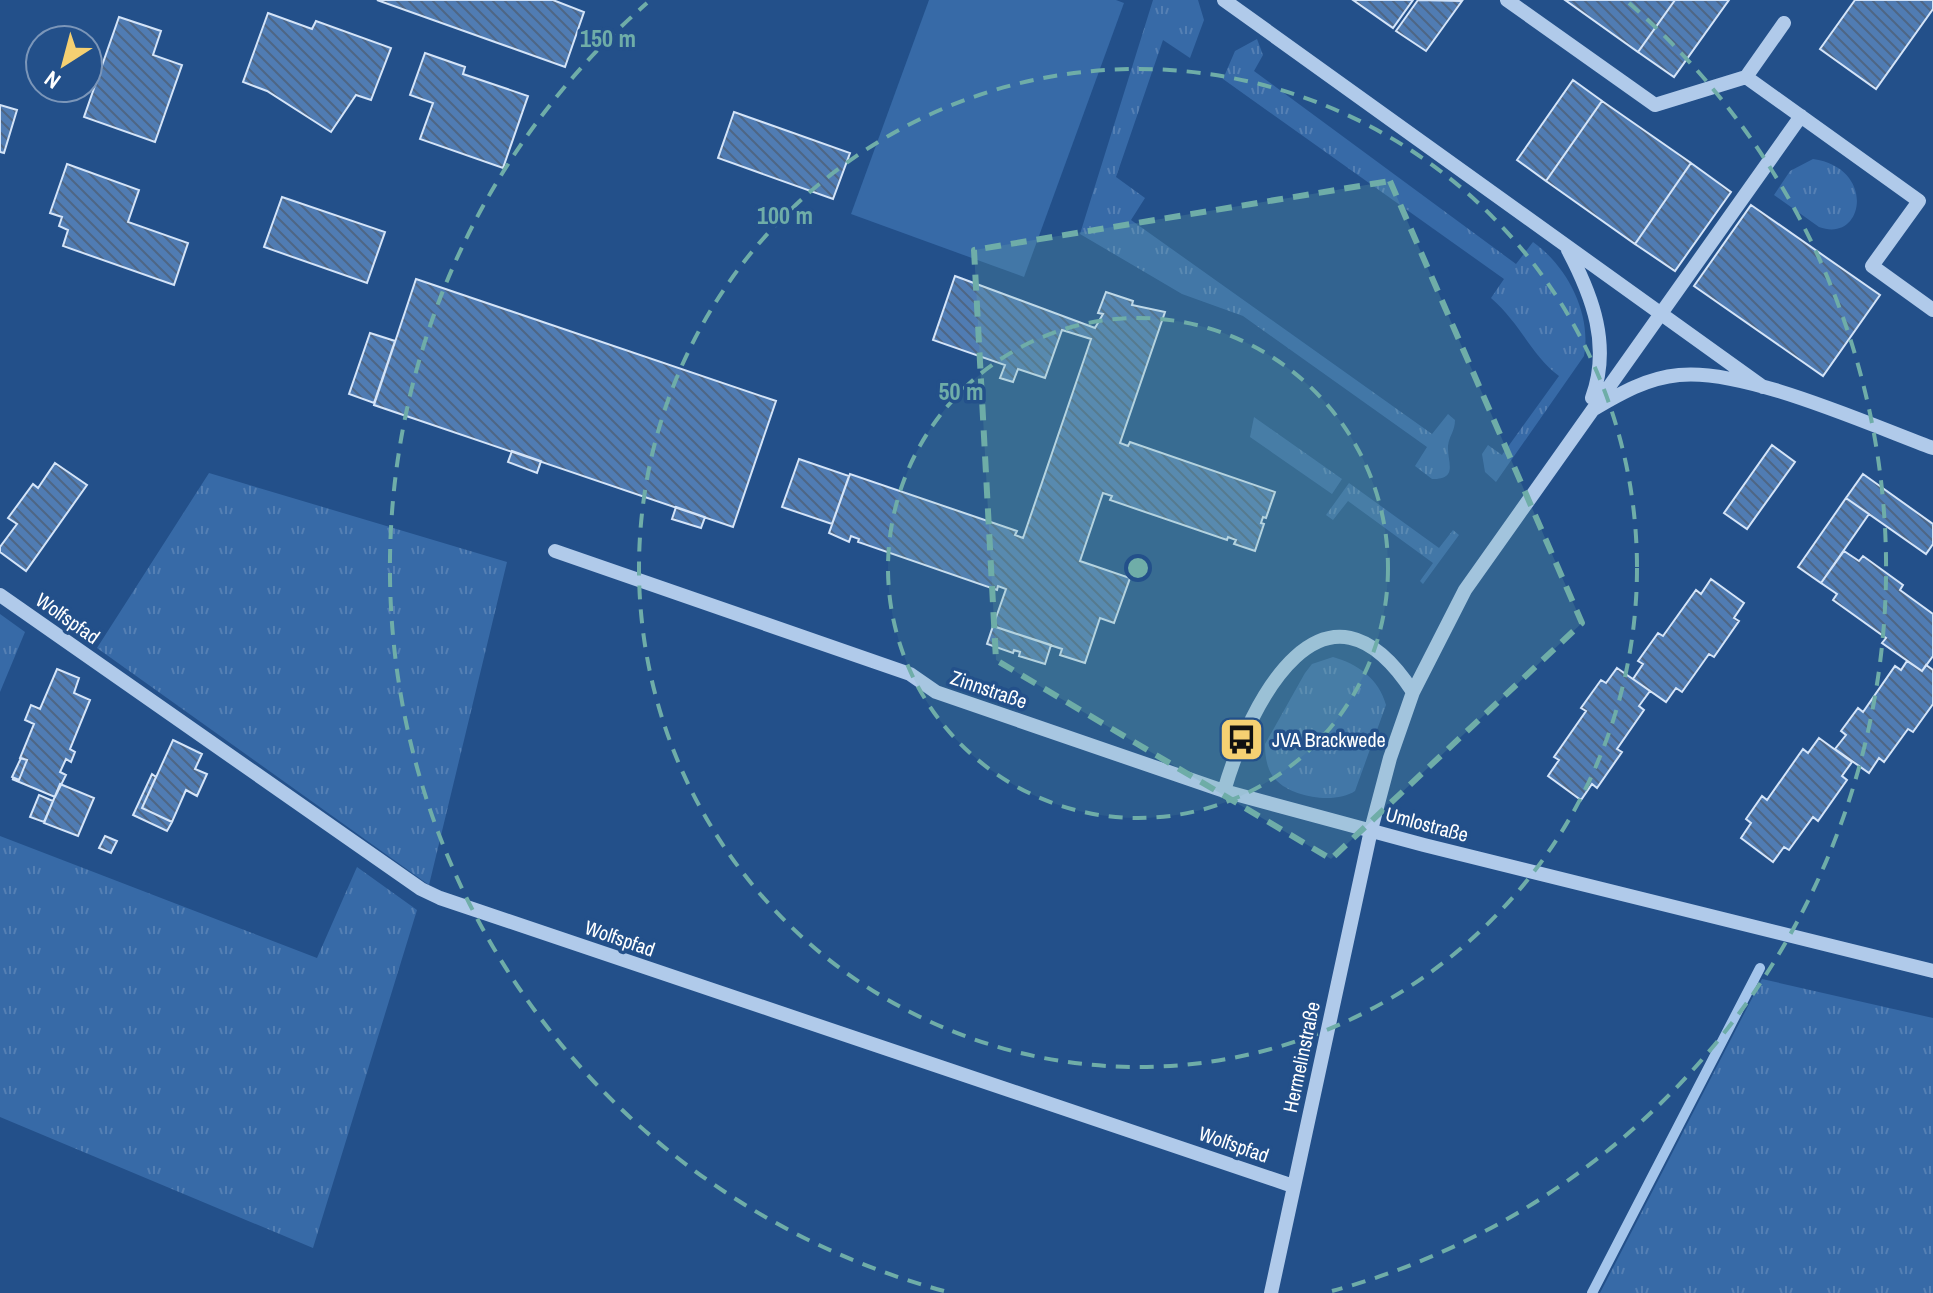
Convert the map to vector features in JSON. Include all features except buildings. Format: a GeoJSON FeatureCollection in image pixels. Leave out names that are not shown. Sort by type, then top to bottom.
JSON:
{"type":"FeatureCollection","features":[{"type":"Feature","properties":{"kind":"street"},"geometry":{"type":"LineString","coordinates":[[1224,0],[1763,387]]}},
{"type":"Feature","properties":{"kind":"street"},"geometry":{"type":"LineString","coordinates":[[1507,0],[1655,105],[1746,77],[1784,23]]}},
{"type":"Feature","properties":{"kind":"street"},"geometry":{"type":"LineString","coordinates":[[1746,77],[1919,201],[1872,266],[1933,310]]}},
{"type":"Feature","properties":{"kind":"street","name":"Umlostraße"},"geometry":{"type":"LineString","coordinates":[[1801,116],[1465,590],[1413,692],[1371,830],[1933,971]]}},
{"type":"Feature","properties":{"kind":"street"},"geometry":{"type":"LineString","coordinates":[[1564,245],[1584,281],[1598,321],[1597,383],[1587,414]]}},
{"type":"Feature","properties":{"kind":"street","name":"Umlostraße"},"geometry":{"type":"LineString","coordinates":[[1587,414],[1622,392],[1653,379],[1680,374],[1715,375],[1763,387],[1933,448]]}},
{"type":"Feature","properties":{"kind":"street","name":"Zinnstraße"},"geometry":{"type":"LineString","coordinates":[[555,551],[910,674],[936,692],[1224,791],[1371,830]]}},
{"type":"Feature","properties":{"kind":"street","name":"Wolfspfad"},"geometry":{"type":"LineString","coordinates":[[0,595],[408,880],[440,898],[1293,1186]]}},
{"type":"Feature","properties":{"kind":"street"},"geometry":{"type":"LineString","coordinates":[[1224,791],[1241,739],[1274,681],[1295,653],[1317,640],[1343,635],[1372,645],[1397,667],[1413,692]]}},
{"type":"Feature","properties":{"kind":"street","name":"Hermelinstraße"},"geometry":{"type":"LineString","coordinates":[[1271,1293],[1371,830]]}},
{"type":"Feature","properties":{"kind":"highlighted area"},"geometry":{"type":"Polygon","coordinates":[[[1390,181],[1582,623],[1331,859],[996,660],[974,250],[1390,181]]]}},
{"type":"Feature","properties":{"kind":"green space"},"geometry":{"type":"Polygon","coordinates":[[[929,0],[1116,0],[1124,3],[1024,277],[851,214],[929,0]]]}},
{"type":"Feature","properties":{"kind":"green space"},"geometry":{"type":"Polygon","coordinates":[[[1153,0],[1198,0],[1204,20],[1190,58],[1163,40],[1116,177],[1145,198],[1131,220],[1432,434],[1448,414],[1455,420],[1448,446],[1450,468],[1446,476],[1432,479],[1415,466],[1427,447],[1243,316],[1182,294],[1080,234],[1153,0]]]}},
{"type":"Feature","properties":{"kind":"green space"},"geometry":{"type":"Polygon","coordinates":[[[1257,39],[1263,55],[1254,71],[1516,264],[1533,242],[1556,264],[1574,292],[1584,324],[1584,356],[1496,482],[1485,472],[1482,454],[1488,445],[1502,455],[1559,376],[1491,298],[1504,279],[1223,79],[1235,51],[1257,39]]]}},
{"type":"Feature","properties":{"kind":"green space"},"geometry":{"type":"Polygon","coordinates":[[[1813,159],[1833,165],[1847,176],[1855,189],[1857,203],[1854,215],[1846,225],[1834,229],[1819,227],[1774,195],[1790,171],[1813,159]]]}},
{"type":"Feature","properties":{"kind":"green space"},"geometry":{"type":"Polygon","coordinates":[[[1254,417],[1342,479],[1332,494],[1250,437],[1254,417]]]}},
{"type":"Feature","properties":{"kind":"green space"},"geometry":{"type":"Polygon","coordinates":[[[209,473],[507,562],[429,885],[97,648],[209,473]]]}},
{"type":"Feature","properties":{"kind":"green space"},"geometry":{"type":"Polygon","coordinates":[[[1349,483],[1439,548],[1453,530],[1459,535],[1423,584],[1420,581],[1433,563],[1348,501],[1333,520],[1326,515],[1349,483]]]}},
{"type":"Feature","properties":{"kind":"green space"},"geometry":{"type":"Polygon","coordinates":[[[0,614],[25,632],[0,692],[0,614]]]}},
{"type":"Feature","properties":{"kind":"green space"},"geometry":{"type":"Polygon","coordinates":[[[1333,657],[1351,664],[1373,680],[1386,705],[1355,791],[1326,798],[1303,795],[1283,786],[1270,772],[1265,744],[1312,664],[1333,657]]]}},
{"type":"Feature","properties":{"kind":"green space"},"geometry":{"type":"Polygon","coordinates":[[[0,836],[317,958],[357,867],[417,910],[313,1248],[0,1117],[0,836]]]}},
{"type":"Feature","properties":{"kind":"green space"},"geometry":{"type":"Polygon","coordinates":[[[1762,979],[1933,1018],[1933,1293],[1600,1293],[1762,979]]]}},
{"type":"Feature","properties":{"kind":"waterway"},"geometry":{"type":"LineString","coordinates":[[1592,1293],[1760,968]]}},
{"type":"Feature","properties":{"kind":"place","name":"JVA Brackwede"},"geometry":{"type":"Point","coordinates":[1241,739]}}]}
